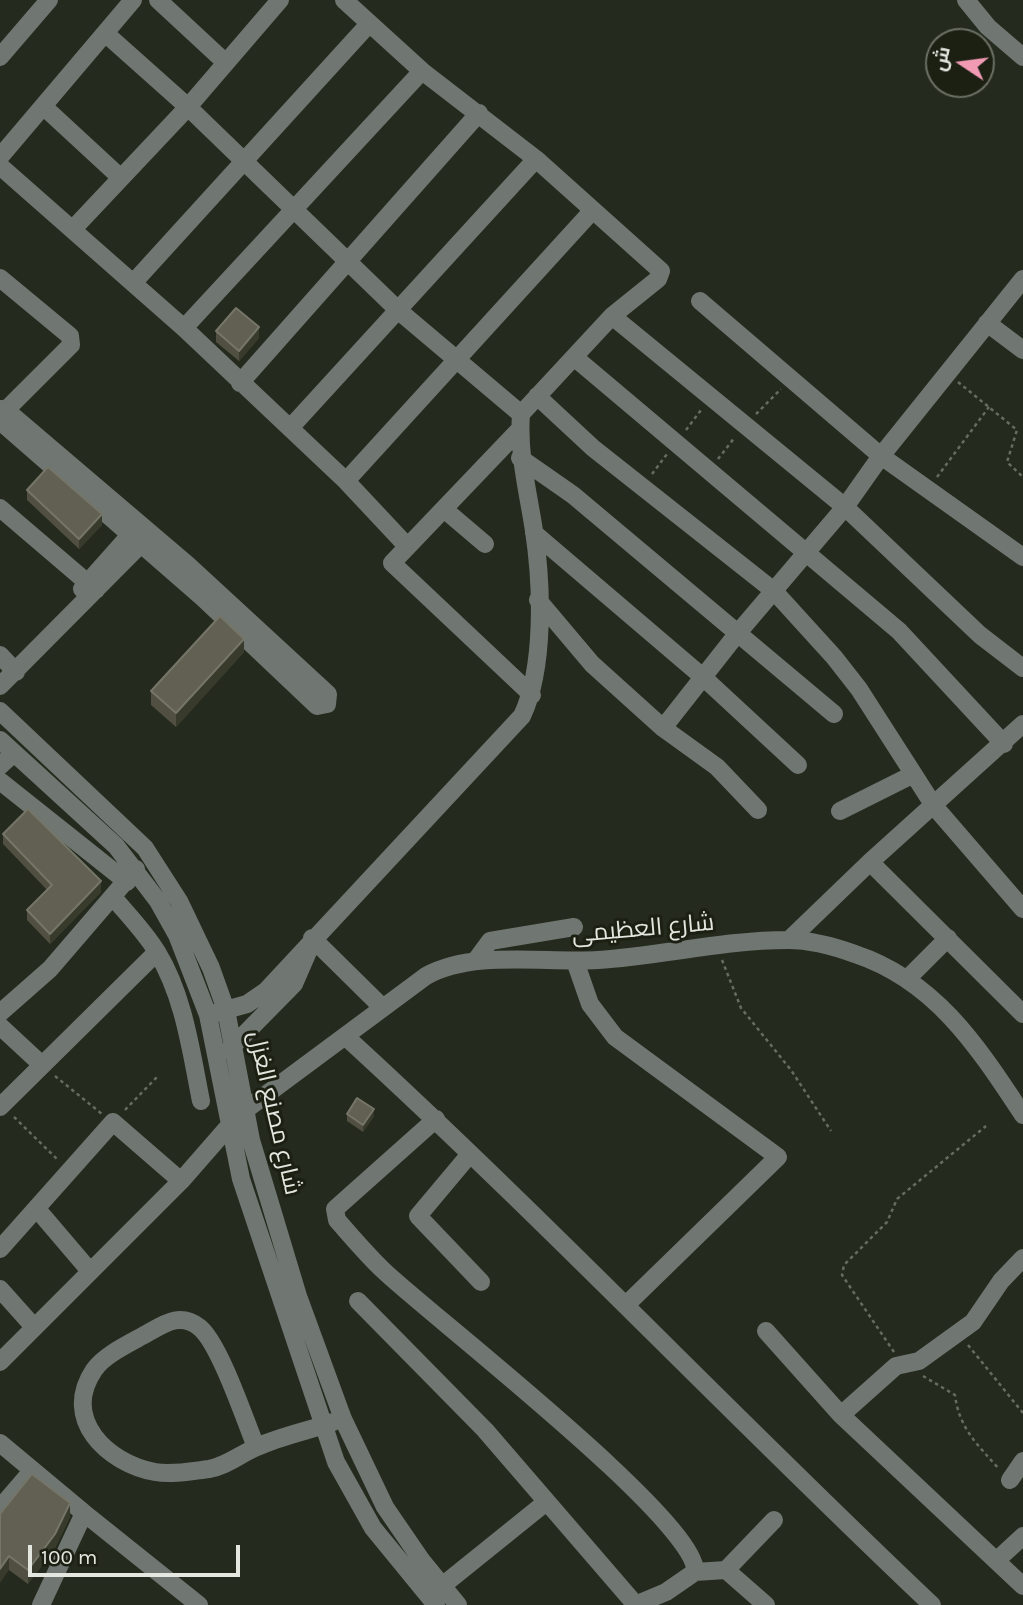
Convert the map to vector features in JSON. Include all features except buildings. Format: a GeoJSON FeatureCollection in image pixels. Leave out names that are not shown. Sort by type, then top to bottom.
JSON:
{"type":"FeatureCollection","features":[{"type":"Feature","properties":{"kind":"street"},"geometry":{"type":"LineString","coordinates":[[0,57],[49,0]]}},
{"type":"Feature","properties":{"kind":"street"},"geometry":{"type":"LineString","coordinates":[[0,157],[133,0]]}},
{"type":"Feature","properties":{"kind":"street"},"geometry":{"type":"LineString","coordinates":[[158,0],[226,63]]}},
{"type":"Feature","properties":{"kind":"street"},"geometry":{"type":"LineString","coordinates":[[73,229],[188,107],[281,0]]}},
{"type":"Feature","properties":{"kind":"street"},"geometry":{"type":"LineString","coordinates":[[344,0],[422,71],[536,159],[661,271],[658,279],[612,316],[537,397],[521,421],[445,510],[394,559],[393,566],[532,695]]}},
{"type":"Feature","properties":{"kind":"street"},"geometry":{"type":"LineString","coordinates":[[973,3],[988,27],[1023,57]]}},
{"type":"Feature","properties":{"kind":"street"},"geometry":{"type":"LineString","coordinates":[[134,282],[369,25]]}},
{"type":"Feature","properties":{"kind":"street"},"geometry":{"type":"LineString","coordinates":[[105,33],[188,107],[399,311],[521,421],[520,458],[534,533],[538,600],[537,666],[532,695],[522,716],[266,991],[247,1004],[208,1015]]}},
{"type":"Feature","properties":{"kind":"street"},"geometry":{"type":"LineString","coordinates":[[184,328],[422,71]]}},
{"type":"Feature","properties":{"kind":"street"},"geometry":{"type":"LineString","coordinates":[[43,106],[121,178]]}},
{"type":"Feature","properties":{"kind":"street"},"geometry":{"type":"LineString","coordinates":[[240,383],[479,113]]}},
{"type":"Feature","properties":{"kind":"street"},"geometry":{"type":"LineString","coordinates":[[290,428],[536,159]]}},
{"type":"Feature","properties":{"kind":"street"},"geometry":{"type":"LineString","coordinates":[[0,166],[184,328],[345,481],[406,545]]}},
{"type":"Feature","properties":{"kind":"street"},"geometry":{"type":"LineString","coordinates":[[345,481],[593,210]]}},
{"type":"Feature","properties":{"kind":"street"},"geometry":{"type":"LineString","coordinates":[[0,278],[70,336],[71,340],[71,345],[2,414],[328,694],[327,704],[317,706],[141,534]]}},
{"type":"Feature","properties":{"kind":"street"},"geometry":{"type":"LineString","coordinates":[[663,728],[737,634],[845,507],[881,456],[1023,279]]}},
{"type":"Feature","properties":{"kind":"street"},"geometry":{"type":"LineString","coordinates":[[700,301],[789,380],[881,456],[1023,558]]}},
{"type":"Feature","properties":{"kind":"street"},"geometry":{"type":"LineString","coordinates":[[612,316],[845,507],[980,635],[1023,668]]}},
{"type":"Feature","properties":{"kind":"street"},"geometry":{"type":"LineString","coordinates":[[987,323],[1023,350]]}},
{"type":"Feature","properties":{"kind":"street"},"geometry":{"type":"LineString","coordinates":[[574,357],[899,631],[1016,737],[870,862],[789,940]]}},
{"type":"Feature","properties":{"kind":"street"},"geometry":{"type":"LineString","coordinates":[[537,397],[593,448],[774,591],[859,689],[934,806],[1023,909]]}},
{"type":"Feature","properties":{"kind":"street"},"geometry":{"type":"LineString","coordinates":[[520,458],[573,495],[834,714]]}},
{"type":"Feature","properties":{"kind":"street"},"geometry":{"type":"LineString","coordinates":[[0,508],[92,587]]}},
{"type":"Feature","properties":{"kind":"street"},"geometry":{"type":"LineString","coordinates":[[445,510],[485,544]]}},
{"type":"Feature","properties":{"kind":"street"},"geometry":{"type":"LineString","coordinates":[[534,533],[704,678],[798,765]]}},
{"type":"Feature","properties":{"kind":"street"},"geometry":{"type":"LineString","coordinates":[[0,686],[6,665],[92,587],[141,534]]}},
{"type":"Feature","properties":{"kind":"street"},"geometry":{"type":"LineString","coordinates":[[538,600],[592,664],[663,728],[718,767],[758,810]]}},
{"type":"Feature","properties":{"kind":"street","name":"شارع مصنع الغزل"},"geometry":{"type":"LineString","coordinates":[[0,711],[145,848],[179,901],[211,968],[226,1010],[244,1111],[282,1246],[343,1419],[385,1507],[458,1605]]}},
{"type":"Feature","properties":{"kind":"street","name":"شارع مصنع الغزل"},"geometry":{"type":"LineString","coordinates":[[0,740],[116,846],[131,876],[177,935],[208,1015],[241,1179],[322,1426],[336,1462],[373,1528],[436,1605]]}},
{"type":"Feature","properties":{"kind":"street"},"geometry":{"type":"LineString","coordinates":[[0,766],[14,753]]}},
{"type":"Feature","properties":{"kind":"street"},"geometry":{"type":"LineString","coordinates":[[840,811],[912,775]]}},
{"type":"Feature","properties":{"kind":"street"},"geometry":{"type":"LineString","coordinates":[[0,781],[131,876],[50,969],[0,1013]]}},
{"type":"Feature","properties":{"kind":"street"},"geometry":{"type":"LineString","coordinates":[[870,862],[1023,1014]]}},
{"type":"Feature","properties":{"kind":"street"},"geometry":{"type":"LineString","coordinates":[[113,897],[157,952],[184,1020],[201,1101]]}},
{"type":"Feature","properties":{"kind":"street"},"geometry":{"type":"LineString","coordinates":[[476,960],[490,941],[500,937],[574,927]]}},
{"type":"Feature","properties":{"kind":"street"},"geometry":{"type":"LineString","coordinates":[[908,978],[948,938]]}},
{"type":"Feature","properties":{"kind":"street"},"geometry":{"type":"LineString","coordinates":[[312,939],[383,1008]]}},
{"type":"Feature","properties":{"kind":"street"},"geometry":{"type":"LineString","coordinates":[[218,1059],[295,984],[312,939]]}},
{"type":"Feature","properties":{"kind":"street","name":"شارع العظيمى"},"geometry":{"type":"LineString","coordinates":[[244,1111],[441,968],[476,960],[575,961],[789,940],[828,945],[873,960],[908,978],[950,1013],[1020,1103]]}},
{"type":"Feature","properties":{"kind":"street"},"geometry":{"type":"LineString","coordinates":[[1,1105],[157,952]]}},
{"type":"Feature","properties":{"kind":"street"},"geometry":{"type":"LineString","coordinates":[[575,961],[590,1004],[615,1037],[778,1157],[627,1304]]}},
{"type":"Feature","properties":{"kind":"street"},"geometry":{"type":"LineString","coordinates":[[0,1026],[42,1065]]}},
{"type":"Feature","properties":{"kind":"street"},"geometry":{"type":"LineString","coordinates":[[345,1036],[436,1119],[627,1304],[799,1479],[932,1605]]}},
{"type":"Feature","properties":{"kind":"street"},"geometry":{"type":"LineString","coordinates":[[436,1119],[335,1209],[337,1220],[384,1271],[610,1465],[659,1516],[693,1561],[695,1573]]}},
{"type":"Feature","properties":{"kind":"street"},"geometry":{"type":"LineString","coordinates":[[3,1241],[37,1209],[113,1122],[181,1181]]}},
{"type":"Feature","properties":{"kind":"street"},"geometry":{"type":"LineString","coordinates":[[0,1363],[89,1270],[181,1181],[229,1126]]}},
{"type":"Feature","properties":{"kind":"street"},"geometry":{"type":"LineString","coordinates":[[470,1154],[418,1216],[481,1282]]}},
{"type":"Feature","properties":{"kind":"street"},"geometry":{"type":"LineString","coordinates":[[37,1209],[89,1270]]}},
{"type":"Feature","properties":{"kind":"street"},"geometry":{"type":"LineString","coordinates":[[841,1415],[893,1368],[919,1361],[958,1333],[985,1309],[1019,1270]]}},
{"type":"Feature","properties":{"kind":"street"},"geometry":{"type":"LineString","coordinates":[[0,1289],[34,1327]]}},
{"type":"Feature","properties":{"kind":"street"},"geometry":{"type":"LineString","coordinates":[[358,1301],[485,1430],[635,1605],[666,1592],[695,1573],[726,1570],[774,1520]]}},
{"type":"Feature","properties":{"kind":"street"},"geometry":{"type":"LineString","coordinates":[[256,1447],[214,1347],[201,1328],[189,1321],[173,1319],[124,1347],[95,1368],[84,1389],[82,1417],[98,1443],[124,1460],[155,1472],[211,1468],[235,1460],[256,1447],[343,1419]]}},
{"type":"Feature","properties":{"kind":"street"},"geometry":{"type":"LineString","coordinates":[[766,1331],[841,1415],[1023,1586]]}},
{"type":"Feature","properties":{"kind":"street"},"geometry":{"type":"LineString","coordinates":[[0,1443],[199,1605]]}},
{"type":"Feature","properties":{"kind":"street"},"geometry":{"type":"LineString","coordinates":[[1010,1480],[1023,1461]]}},
{"type":"Feature","properties":{"kind":"street"},"geometry":{"type":"LineString","coordinates":[[0,1508],[32,1471]]}},
{"type":"Feature","properties":{"kind":"street"},"geometry":{"type":"LineString","coordinates":[[442,1586],[545,1503]]}},
{"type":"Feature","properties":{"kind":"street"},"geometry":{"type":"LineString","coordinates":[[45,1603],[84,1513]]}},
{"type":"Feature","properties":{"kind":"street"},"geometry":{"type":"LineString","coordinates":[[997,1560],[1023,1536]]}},
{"type":"Feature","properties":{"kind":"street"},"geometry":{"type":"LineString","coordinates":[[726,1570],[766,1605]]}},
{"type":"Feature","properties":{"kind":"path"},"geometry":{"type":"LineString","coordinates":[[948,373],[1017,430],[1007,462],[1023,477]]}},
{"type":"Feature","properties":{"kind":"path"},"geometry":{"type":"LineString","coordinates":[[709,470],[746,424],[789,380]]}},
{"type":"Feature","properties":{"kind":"path"},"geometry":{"type":"LineString","coordinates":[[643,485],[711,397]]}},
{"type":"Feature","properties":{"kind":"path"},"geometry":{"type":"LineString","coordinates":[[924,488],[941,474],[989,407]]}},
{"type":"Feature","properties":{"kind":"path"},"geometry":{"type":"LineString","coordinates":[[717,947],[741,1008],[791,1070],[831,1130]]}},
{"type":"Feature","properties":{"kind":"path"},"geometry":{"type":"LineString","coordinates":[[42,1065],[113,1122],[157,1077]]}},
{"type":"Feature","properties":{"kind":"path"},"geometry":{"type":"LineString","coordinates":[[1,1105],[69,1171]]}},
{"type":"Feature","properties":{"kind":"path"},"geometry":{"type":"LineString","coordinates":[[986,1126],[897,1199],[887,1222],[842,1270],[902,1364],[955,1395],[958,1417],[978,1446],[1010,1480]]}},
{"type":"Feature","properties":{"kind":"path"},"geometry":{"type":"LineString","coordinates":[[958,1333],[1023,1413]]}}]}
